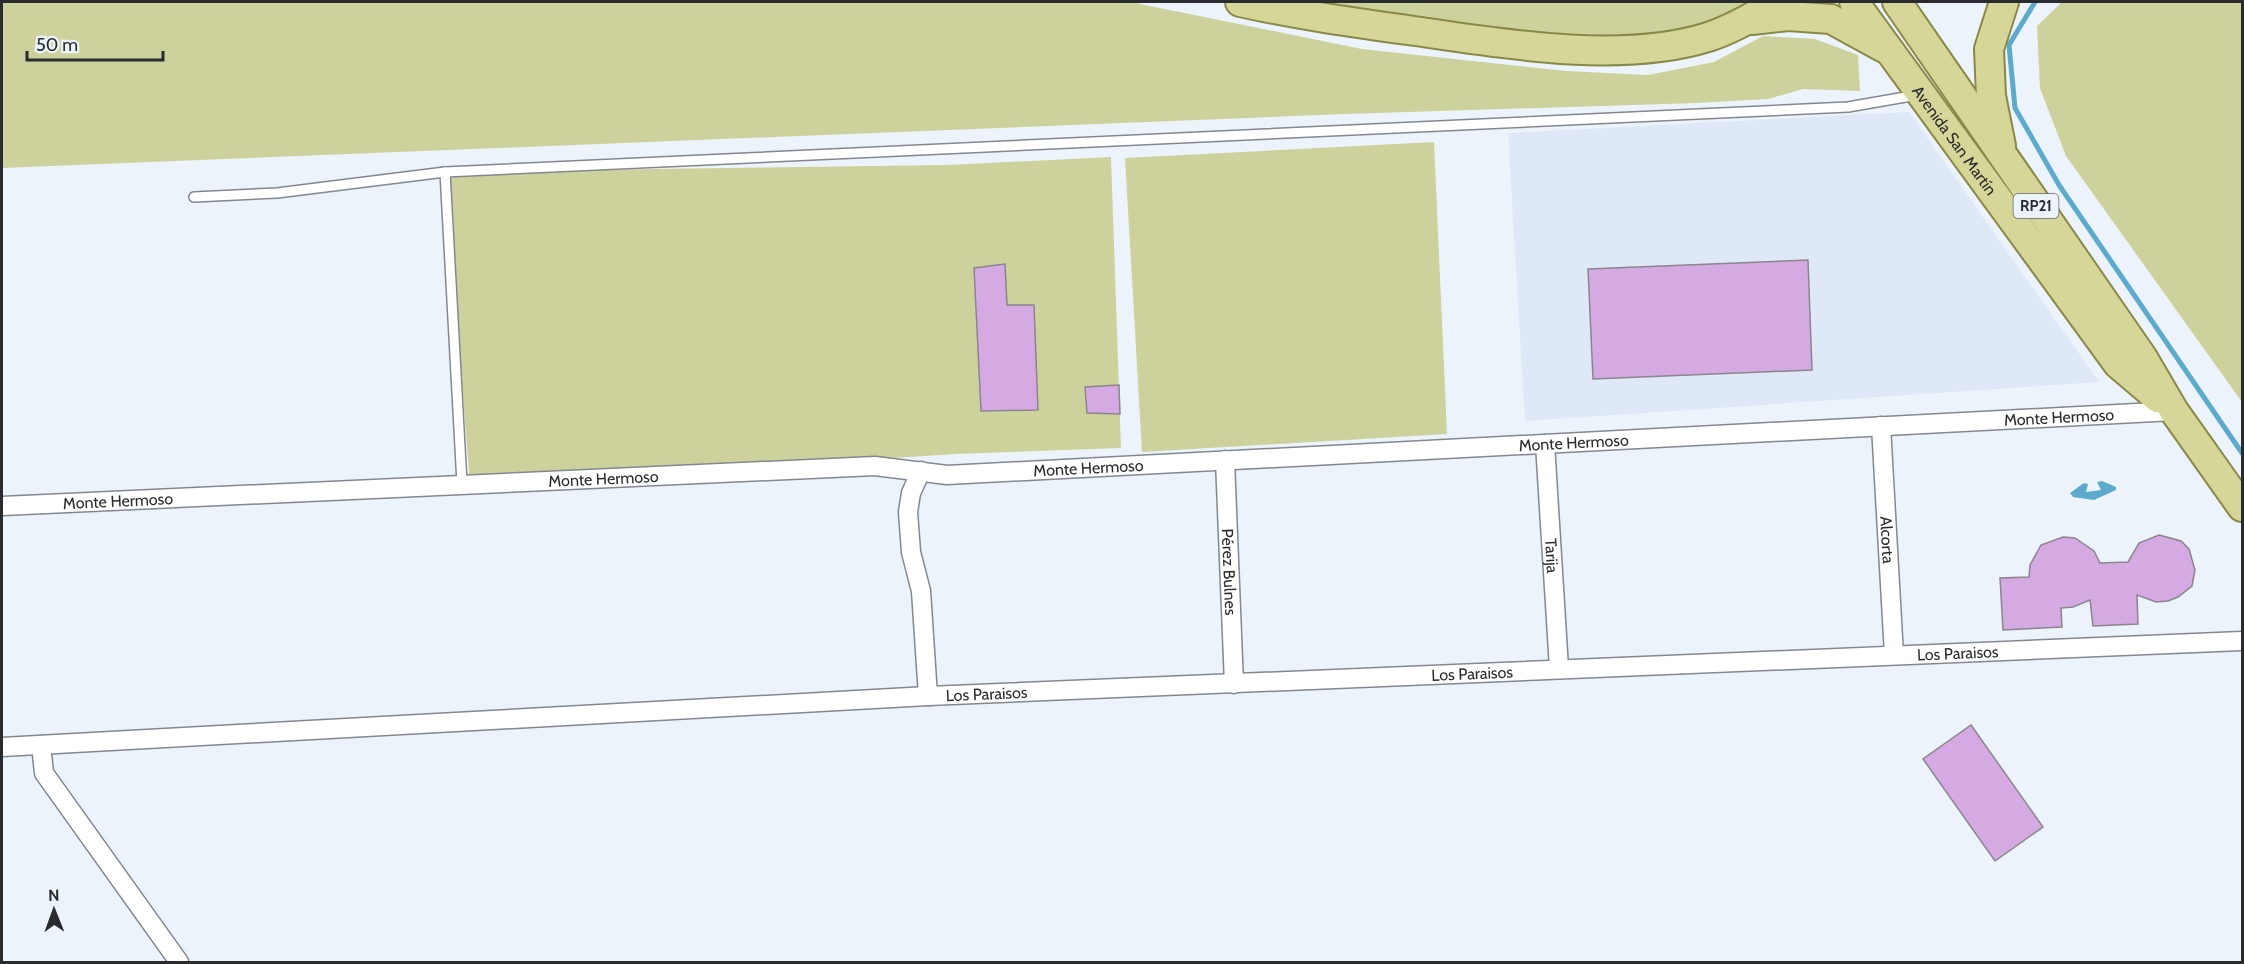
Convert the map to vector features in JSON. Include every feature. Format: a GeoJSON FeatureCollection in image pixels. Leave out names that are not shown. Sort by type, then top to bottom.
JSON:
{"type":"FeatureCollection","features":[{"type":"Feature","properties":{"kind":"main road"},"geometry":{"type":"LineString","coordinates":[[1240,2],[1293,13],[1472,39],[1594,50],[1647,48],[1707,37],[1747,21],[1777,2]]}},
{"type":"Feature","properties":{"kind":"main road","name":"Avenida San Martín"},"geometry":{"type":"LineString","coordinates":[[1854,2],[2118,364],[2174,411]]}},
{"type":"Feature","properties":{"kind":"main road","name":"Avenida San Martín"},"geometry":{"type":"LineString","coordinates":[[1897,2],[2143,358],[2174,411],[2242,507]]}},
{"type":"Feature","properties":{"kind":"main road"},"geometry":{"type":"LineString","coordinates":[[2004,2],[1989,49],[1991,96],[2004,160]]}},
{"type":"Feature","properties":{"kind":"main road"},"geometry":{"type":"LineString","coordinates":[[1747,21],[1788,16],[1831,20],[1892,52]]}},
{"type":"Feature","properties":{"kind":"street","name":"Monte Hermoso"},"geometry":{"type":"LineString","coordinates":[[2,506],[874,466],[946,475],[2174,411]]}},
{"type":"Feature","properties":{"kind":"street","name":"Alcorta"},"geometry":{"type":"LineString","coordinates":[[1881,426],[1894,655]]}},
{"type":"Feature","properties":{"kind":"street","name":"Tarija"},"geometry":{"type":"LineString","coordinates":[[1545,444],[1559,668]]}},
{"type":"Feature","properties":{"kind":"street","name":"Pérez Bulnes"},"geometry":{"type":"LineString","coordinates":[[1225,460],[1234,684]]}},
{"type":"Feature","properties":{"kind":"street","name":"Los Paraisos"},"geometry":{"type":"LineString","coordinates":[[921,471],[911,493],[908,512],[911,552],[921,591],[928,696],[2242,641]]}},
{"type":"Feature","properties":{"kind":"street"},"geometry":{"type":"LineString","coordinates":[[2,747],[928,696]]}},
{"type":"Feature","properties":{"kind":"street"},"geometry":{"type":"LineString","coordinates":[[41,744],[44,773],[179,963]]}},
{"type":"Feature","properties":{"kind":"lane"},"geometry":{"type":"LineString","coordinates":[[194,197],[277,193],[445,172],[1848,107],[1923,94]]}},
{"type":"Feature","properties":{"kind":"lane"},"geometry":{"type":"LineString","coordinates":[[445,172],[462,484]]}},
{"type":"Feature","properties":{"kind":"shaded area"},"geometry":{"type":"Polygon","coordinates":[[[1909,112],[2099,382],[1525,421],[1508,133],[1909,112]]]}},
{"type":"Feature","properties":{"kind":"green space"},"geometry":{"type":"Polygon","coordinates":[[[2,2],[1130,2],[1362,49],[1566,71],[1648,75],[1714,62],[1763,36],[1815,39],[1858,55],[1860,91],[1803,89],[1768,99],[1696,103],[1345,114],[2,168],[2,2]]]}},
{"type":"Feature","properties":{"kind":"green space"},"geometry":{"type":"Polygon","coordinates":[[[1318,2],[1757,2],[1685,33],[1608,39],[1508,31],[1318,2]]]}},
{"type":"Feature","properties":{"kind":"green space"},"geometry":{"type":"Polygon","coordinates":[[[2062,2],[2242,2],[2242,402],[2066,156],[2040,88],[2037,26],[2062,2]]]}},
{"type":"Feature","properties":{"kind":"green space"},"geometry":{"type":"Polygon","coordinates":[[[1434,142],[1447,434],[1142,452],[1125,158],[1434,142]]]}},
{"type":"Feature","properties":{"kind":"green space"},"geometry":{"type":"Polygon","coordinates":[[[1111,157],[1121,448],[957,454],[470,484],[445,172],[947,165],[1111,157]]]}},
{"type":"Feature","properties":{"kind":"water"},"geometry":{"type":"Polygon","coordinates":[[[2102,481],[2116,487],[2116,490],[2094,500],[2073,497],[2070,493],[2084,483],[2088,484],[2086,492],[2101,490],[2097,482],[2102,481]]]}},
{"type":"Feature","properties":{"kind":"building"},"geometry":{"type":"Polygon","coordinates":[[[1808,260],[1812,370],[1593,379],[1588,269],[1808,260]]]}},
{"type":"Feature","properties":{"kind":"building"},"geometry":{"type":"Polygon","coordinates":[[[1005,264],[1007,305],[1034,305],[1038,410],[981,411],[974,268],[1005,264]]]}},
{"type":"Feature","properties":{"kind":"building"},"geometry":{"type":"Polygon","coordinates":[[[1119,385],[1120,414],[1087,413],[1085,387],[1119,385]]]}},
{"type":"Feature","properties":{"kind":"building"},"geometry":{"type":"Polygon","coordinates":[[[2159,535],[2181,541],[2189,549],[2195,570],[2192,586],[2178,597],[2168,601],[2156,602],[2137,595],[2138,624],[2093,626],[2090,600],[2073,607],[2061,608],[2062,627],[2003,630],[2000,578],[2029,577],[2030,565],[2041,545],[2063,537],[2075,538],[2094,551],[2100,563],[2128,562],[2139,543],[2159,535]]]}},
{"type":"Feature","properties":{"kind":"building"},"geometry":{"type":"Polygon","coordinates":[[[1971,725],[2043,827],[1995,861],[1923,759],[1971,725]]]}},
{"type":"Feature","properties":{"kind":"waterway"},"geometry":{"type":"LineString","coordinates":[[2035,2],[2009,45],[2015,108],[2059,185],[2242,453]]}}]}
